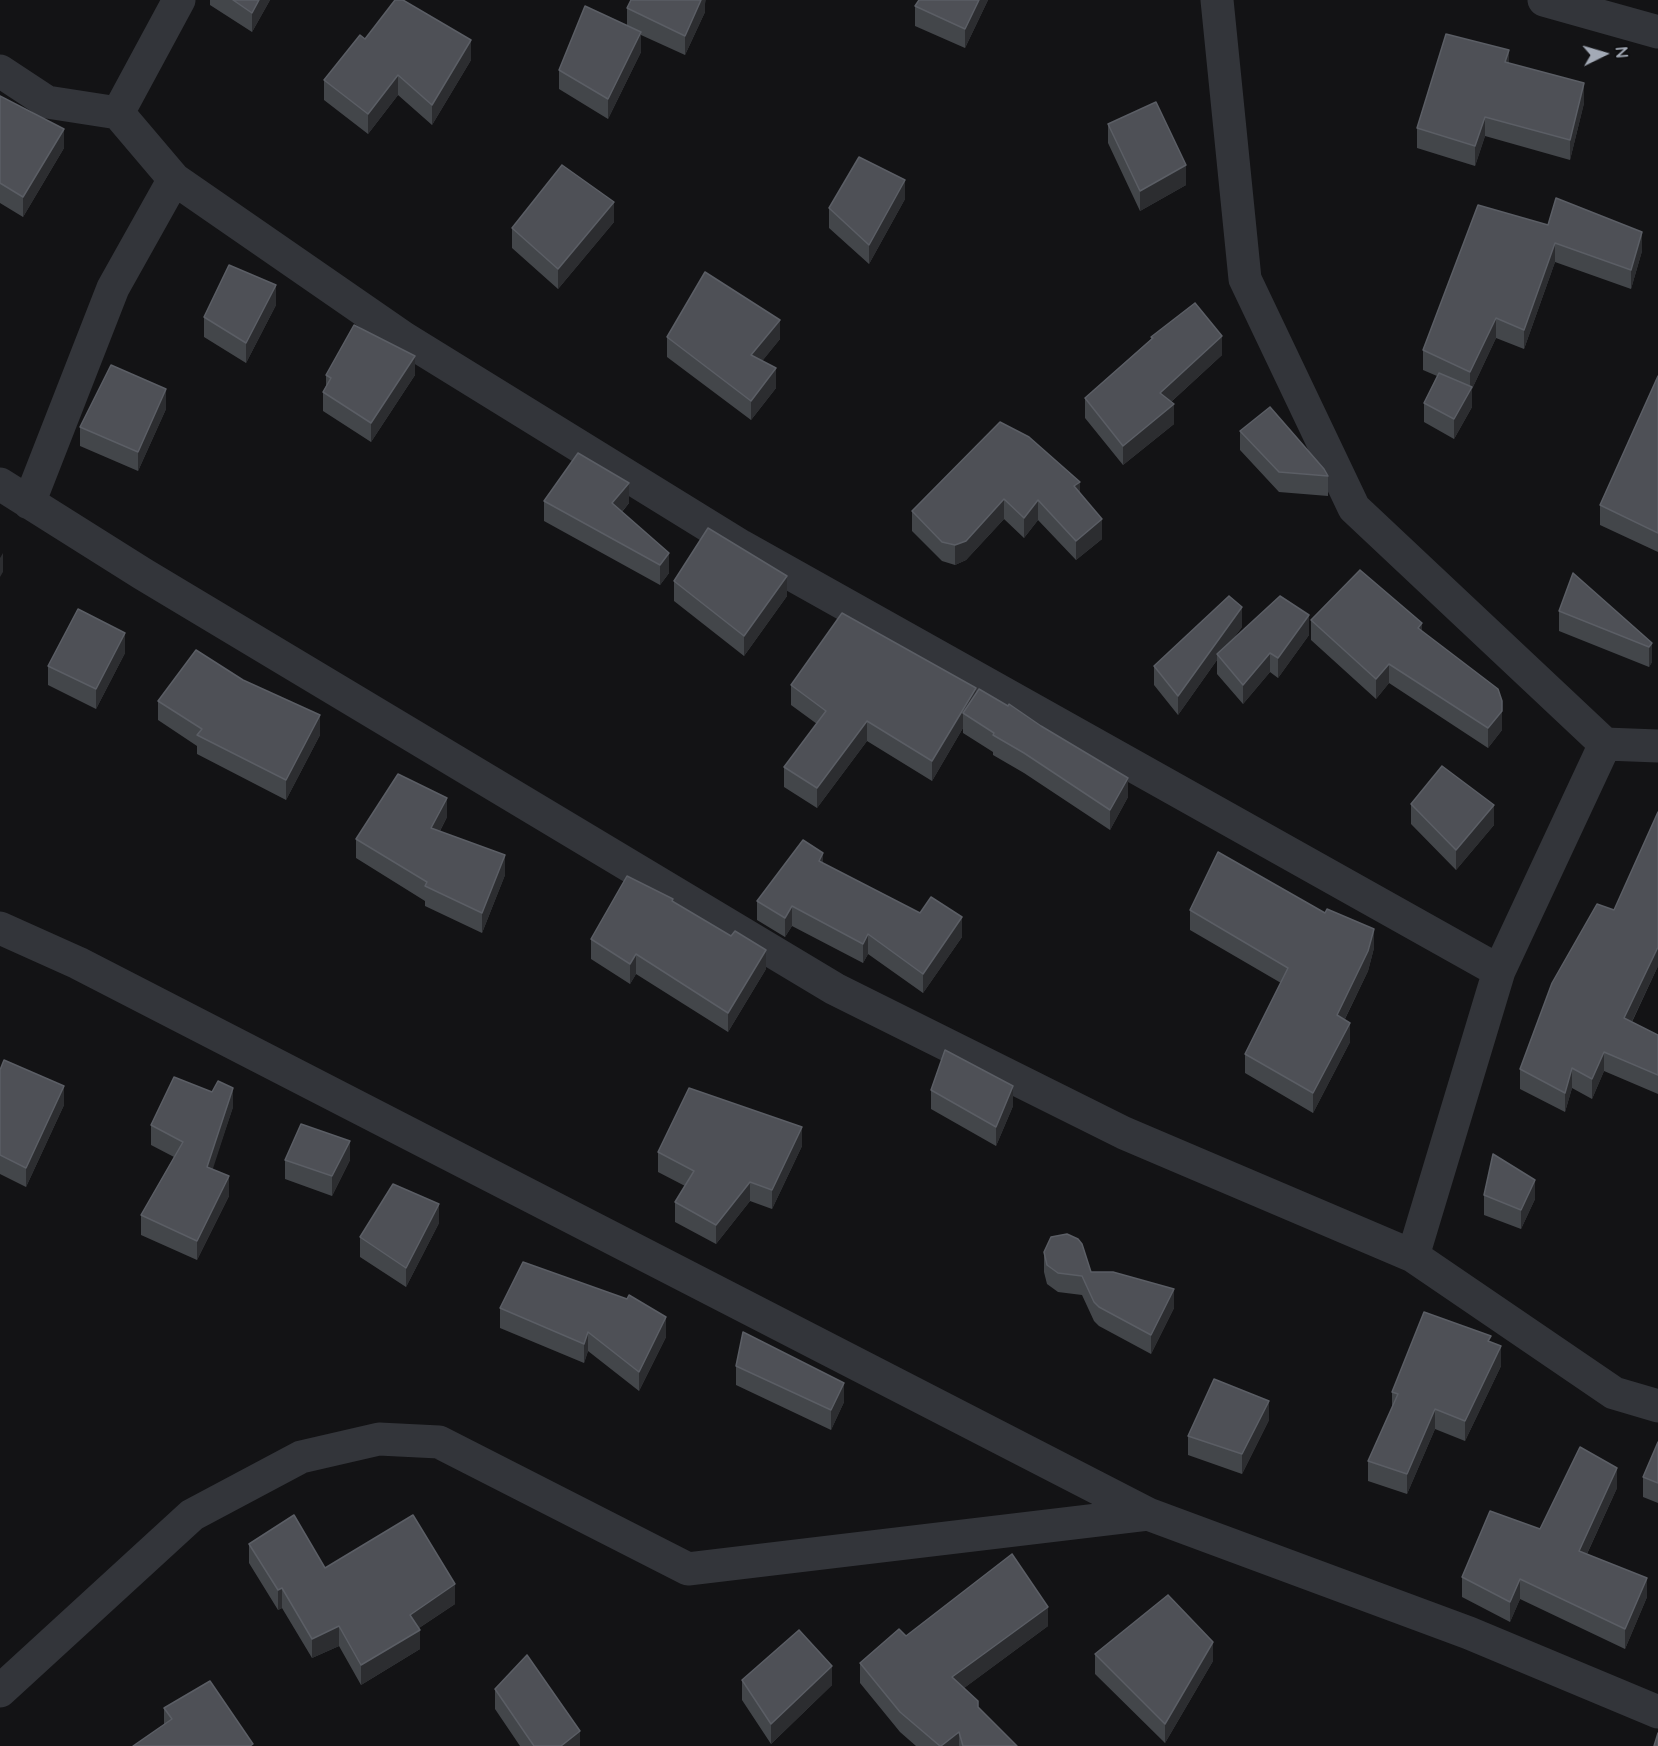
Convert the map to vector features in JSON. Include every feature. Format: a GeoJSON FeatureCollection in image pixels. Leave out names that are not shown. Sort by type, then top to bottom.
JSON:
{"type":"FeatureCollection","features":[{"type":"Feature","properties":{"kind":"street"},"geometry":{"type":"LineString","coordinates":[[118,113],[179,0]]}},
{"type":"Feature","properties":{"kind":"street"},"geometry":{"type":"LineString","coordinates":[[1217,0],[1245,279],[1354,508],[1605,744],[1658,746]]}},
{"type":"Feature","properties":{"kind":"street"},"geometry":{"type":"LineString","coordinates":[[1544,0],[1658,32]]}},
{"type":"Feature","properties":{"kind":"street"},"geometry":{"type":"LineString","coordinates":[[0,71],[47,102],[118,113],[174,179],[404,338],[741,546],[1499,971]]}},
{"type":"Feature","properties":{"kind":"street"},"geometry":{"type":"LineString","coordinates":[[29,503],[113,288],[174,179]]}},
{"type":"Feature","properties":{"kind":"street"},"geometry":{"type":"LineString","coordinates":[[0,484],[143,574],[835,990],[1124,1133],[1413,1256],[1614,1393],[1658,1406]]}},
{"type":"Feature","properties":{"kind":"street"},"geometry":{"type":"LineString","coordinates":[[1413,1256],[1499,971],[1605,744]]}},
{"type":"Feature","properties":{"kind":"street"},"geometry":{"type":"LineString","coordinates":[[0,928],[89,969],[1148,1514],[1469,1633],[1658,1712]]}},
{"type":"Feature","properties":{"kind":"street"},"geometry":{"type":"LineString","coordinates":[[0,1691],[192,1515],[301,1457],[379,1439],[439,1442],[688,1569],[1148,1514]]}},
{"type":"Feature","properties":{"kind":"building"},"geometry":{"type":"Polygon","coordinates":[[[233,0],[259,0],[252,13],[233,0]]]}},
{"type":"Feature","properties":{"kind":"building"},"geometry":{"type":"Polygon","coordinates":[[[395,0],[403,0],[471,40],[432,105],[398,75],[368,114],[324,80],[360,35],[365,39],[395,0]]]}},
{"type":"Feature","properties":{"kind":"building"},"geometry":{"type":"Polygon","coordinates":[[[631,0],[701,0],[685,36],[627,8],[631,0]]]}},
{"type":"Feature","properties":{"kind":"building"},"geometry":{"type":"Polygon","coordinates":[[[919,0],[979,0],[965,29],[915,6],[919,0]]]}},
{"type":"Feature","properties":{"kind":"building"},"geometry":{"type":"Polygon","coordinates":[[[585,6],[641,32],[608,99],[559,70],[585,6]]]}},
{"type":"Feature","properties":{"kind":"building"},"geometry":{"type":"Polygon","coordinates":[[[1446,34],[1509,50],[1505,62],[1584,83],[1570,140],[1485,117],[1475,146],[1417,128],[1446,34]]]}},
{"type":"Feature","properties":{"kind":"building"},"geometry":{"type":"Polygon","coordinates":[[[0,96],[64,129],[23,197],[0,183],[0,96]]]}},
{"type":"Feature","properties":{"kind":"building"},"geometry":{"type":"Polygon","coordinates":[[[1156,102],[1186,165],[1140,191],[1108,124],[1156,102]]]}},
{"type":"Feature","properties":{"kind":"building"},"geometry":{"type":"Polygon","coordinates":[[[859,157],[905,180],[869,245],[829,208],[859,157]]]}},
{"type":"Feature","properties":{"kind":"building"},"geometry":{"type":"Polygon","coordinates":[[[562,165],[614,202],[558,269],[512,228],[562,165]]]}},
{"type":"Feature","properties":{"kind":"building"},"geometry":{"type":"Polygon","coordinates":[[[1556,198],[1642,232],[1631,270],[1555,243],[1524,330],[1496,318],[1470,372],[1423,350],[1478,205],[1548,225],[1556,198]]]}},
{"type":"Feature","properties":{"kind":"building"},"geometry":{"type":"Polygon","coordinates":[[[229,265],[276,285],[246,343],[204,317],[229,265]]]}},
{"type":"Feature","properties":{"kind":"building"},"geometry":{"type":"Polygon","coordinates":[[[705,272],[780,320],[751,355],[776,368],[751,401],[667,337],[705,272]]]}},
{"type":"Feature","properties":{"kind":"building"},"geometry":{"type":"Polygon","coordinates":[[[1195,303],[1222,336],[1160,393],[1174,404],[1123,446],[1085,398],[1153,338],[1151,337],[1195,303]]]}},
{"type":"Feature","properties":{"kind":"building"},"geometry":{"type":"Polygon","coordinates":[[[354,325],[415,356],[371,423],[323,392],[331,378],[326,375],[354,325]]]}},
{"type":"Feature","properties":{"kind":"building"},"geometry":{"type":"Polygon","coordinates":[[[111,365],[166,389],[138,452],[80,427],[111,365]]]}},
{"type":"Feature","properties":{"kind":"building"},"geometry":{"type":"Polygon","coordinates":[[[1439,373],[1472,387],[1454,419],[1424,403],[1439,373]]]}},
{"type":"Feature","properties":{"kind":"building"},"geometry":{"type":"Polygon","coordinates":[[[1658,376],[1658,533],[1600,505],[1658,376]]]}},
{"type":"Feature","properties":{"kind":"building"},"geometry":{"type":"Polygon","coordinates":[[[1270,407],[1328,476],[1279,472],[1240,431],[1270,407]]]}},
{"type":"Feature","properties":{"kind":"building"},"geometry":{"type":"Polygon","coordinates":[[[1000,422],[1029,437],[1080,482],[1074,486],[1102,519],[1076,541],[1038,500],[1024,518],[1004,499],[966,541],[955,545],[942,542],[912,511],[1000,422]]]}},
{"type":"Feature","properties":{"kind":"building"},"geometry":{"type":"Polygon","coordinates":[[[578,453],[629,483],[612,503],[669,553],[660,565],[544,501],[578,453]]]}},
{"type":"Feature","properties":{"kind":"building"},"geometry":{"type":"Polygon","coordinates":[[[708,528],[787,576],[744,636],[674,581],[708,528]]]}},
{"type":"Feature","properties":{"kind":"building"},"geometry":{"type":"Polygon","coordinates":[[[1360,570],[1422,623],[1418,628],[1498,689],[1502,711],[1488,728],[1389,664],[1376,679],[1311,620],[1360,570]]]}},
{"type":"Feature","properties":{"kind":"building"},"geometry":{"type":"Polygon","coordinates":[[[1573,573],[1652,643],[1649,647],[1559,611],[1573,573]]]}},
{"type":"Feature","properties":{"kind":"building"},"geometry":{"type":"Polygon","coordinates":[[[1229,596],[1242,607],[1178,696],[1154,666],[1229,596]]]}},
{"type":"Feature","properties":{"kind":"building"},"geometry":{"type":"Polygon","coordinates":[[[1280,596],[1309,615],[1278,658],[1270,653],[1243,685],[1217,654],[1280,596]]]}},
{"type":"Feature","properties":{"kind":"building"},"geometry":{"type":"Polygon","coordinates":[[[78,609],[125,633],[96,689],[48,666],[78,609]]]}},
{"type":"Feature","properties":{"kind":"building"},"geometry":{"type":"Polygon","coordinates":[[[842,613],[976,688],[932,761],[867,721],[817,788],[784,767],[826,711],[791,685],[842,613]]]}},
{"type":"Feature","properties":{"kind":"building"},"geometry":{"type":"Polygon","coordinates":[[[196,650],[243,680],[320,715],[286,780],[197,735],[202,729],[158,701],[196,650]]]}},
{"type":"Feature","properties":{"kind":"building"},"geometry":{"type":"Polygon","coordinates":[[[979,689],[1008,706],[1009,704],[1128,778],[1110,810],[993,735],[994,733],[963,713],[979,689]]]}},
{"type":"Feature","properties":{"kind":"building"},"geometry":{"type":"Polygon","coordinates":[[[1442,766],[1494,805],[1456,850],[1411,804],[1442,766]]]}},
{"type":"Feature","properties":{"kind":"building"},"geometry":{"type":"Polygon","coordinates":[[[398,774],[447,798],[431,828],[505,855],[482,913],[425,886],[427,882],[356,839],[398,774]]]}},
{"type":"Feature","properties":{"kind":"building"},"geometry":{"type":"Polygon","coordinates":[[[1658,812],[1658,947],[1624,1018],[1658,1035],[1658,1075],[1604,1052],[1592,1079],[1572,1068],[1565,1093],[1520,1069],[1552,983],[1597,904],[1614,910],[1658,812]]]}},
{"type":"Feature","properties":{"kind":"building"},"geometry":{"type":"Polygon","coordinates":[[[803,840],[823,853],[819,861],[920,913],[931,897],[962,917],[923,974],[868,934],[863,944],[792,906],[785,918],[757,901],[803,840]]]}},
{"type":"Feature","properties":{"kind":"building"},"geometry":{"type":"Polygon","coordinates":[[[1218,852],[1325,913],[1327,909],[1374,929],[1368,951],[1337,1015],[1350,1023],[1313,1093],[1245,1054],[1288,968],[1190,910],[1218,852]]]}},
{"type":"Feature","properties":{"kind":"building"},"geometry":{"type":"Polygon","coordinates":[[[627,876],[673,899],[672,901],[731,936],[735,931],[766,950],[728,1013],[636,954],[630,964],[591,939],[627,876]]]}},
{"type":"Feature","properties":{"kind":"building"},"geometry":{"type":"Polygon","coordinates":[[[945,1050],[1013,1086],[996,1127],[931,1090],[945,1050]]]}},
{"type":"Feature","properties":{"kind":"building"},"geometry":{"type":"Polygon","coordinates":[[[4,1060],[64,1086],[26,1168],[0,1155],[0,1070],[4,1060]]]}},
{"type":"Feature","properties":{"kind":"building"},"geometry":{"type":"Polygon","coordinates":[[[174,1077],[212,1092],[218,1081],[233,1088],[207,1167],[229,1176],[197,1241],[141,1215],[183,1142],[151,1125],[174,1077]]]}},
{"type":"Feature","properties":{"kind":"building"},"geometry":{"type":"Polygon","coordinates":[[[689,1088],[802,1127],[772,1190],[750,1182],[716,1225],[675,1202],[694,1171],[658,1152],[689,1088]]]}},
{"type":"Feature","properties":{"kind":"building"},"geometry":{"type":"Polygon","coordinates":[[[301,1124],[350,1141],[332,1176],[285,1160],[301,1124]]]}},
{"type":"Feature","properties":{"kind":"building"},"geometry":{"type":"Polygon","coordinates":[[[1493,1154],[1535,1180],[1521,1210],[1484,1195],[1493,1154]]]}},
{"type":"Feature","properties":{"kind":"building"},"geometry":{"type":"Polygon","coordinates":[[[393,1184],[439,1204],[406,1268],[360,1237],[393,1184]]]}},
{"type":"Feature","properties":{"kind":"building"},"geometry":{"type":"Polygon","coordinates":[[[1067,1234],[1078,1239],[1082,1244],[1091,1272],[1113,1272],[1174,1289],[1151,1335],[1099,1307],[1094,1302],[1082,1276],[1058,1273],[1047,1265],[1044,1252],[1051,1237],[1067,1234]]]}},
{"type":"Feature","properties":{"kind":"building"},"geometry":{"type":"Polygon","coordinates":[[[523,1262],[627,1299],[629,1295],[666,1317],[639,1372],[588,1332],[584,1344],[500,1308],[523,1262]]]}},
{"type":"Feature","properties":{"kind":"building"},"geometry":{"type":"Polygon","coordinates":[[[1424,1312],[1491,1336],[1488,1341],[1501,1346],[1465,1421],[1435,1409],[1407,1474],[1368,1461],[1398,1394],[1392,1392],[1424,1312]]]}},
{"type":"Feature","properties":{"kind":"building"},"geometry":{"type":"Polygon","coordinates":[[[743,1332],[844,1383],[831,1410],[736,1366],[743,1332]]]}},
{"type":"Feature","properties":{"kind":"building"},"geometry":{"type":"Polygon","coordinates":[[[1214,1379],[1269,1401],[1242,1454],[1188,1436],[1214,1379]]]}},
{"type":"Feature","properties":{"kind":"building"},"geometry":{"type":"Polygon","coordinates":[[[1658,1442],[1658,1483],[1643,1477],[1658,1442]]]}},
{"type":"Feature","properties":{"kind":"building"},"geometry":{"type":"Polygon","coordinates":[[[1580,1447],[1617,1468],[1579,1551],[1647,1578],[1625,1629],[1520,1579],[1510,1602],[1462,1577],[1490,1511],[1540,1529],[1580,1447]]]}},
{"type":"Feature","properties":{"kind":"building"},"geometry":{"type":"Polygon","coordinates":[[[294,1515],[325,1568],[413,1515],[455,1584],[410,1615],[420,1630],[361,1665],[339,1626],[312,1639],[282,1588],[278,1590],[249,1544],[294,1515]]]}},
{"type":"Feature","properties":{"kind":"building"},"geometry":{"type":"Polygon","coordinates":[[[1012,1554],[1048,1607],[952,1677],[978,1701],[978,1707],[1017,1746],[963,1746],[959,1732],[940,1746],[900,1712],[860,1663],[899,1629],[906,1636],[1012,1554]]]}},
{"type":"Feature","properties":{"kind":"building"},"geometry":{"type":"Polygon","coordinates":[[[1168,1595],[1213,1642],[1165,1724],[1095,1654],[1168,1595]]]}},
{"type":"Feature","properties":{"kind":"building"},"geometry":{"type":"Polygon","coordinates":[[[799,1630],[832,1666],[771,1724],[742,1680],[799,1630]]]}},
{"type":"Feature","properties":{"kind":"building"},"geometry":{"type":"Polygon","coordinates":[[[527,1655],[580,1731],[561,1746],[534,1746],[495,1689],[527,1655]]]}},
{"type":"Feature","properties":{"kind":"building"},"geometry":{"type":"Polygon","coordinates":[[[210,1681],[253,1744],[250,1746],[133,1746],[172,1719],[164,1708],[210,1681]]]}},
{"type":"Feature","properties":{"kind":"building"},"geometry":{"type":"Polygon","coordinates":[[[1658,1733],[1658,1746],[1654,1746],[1658,1733]]]}}]}
